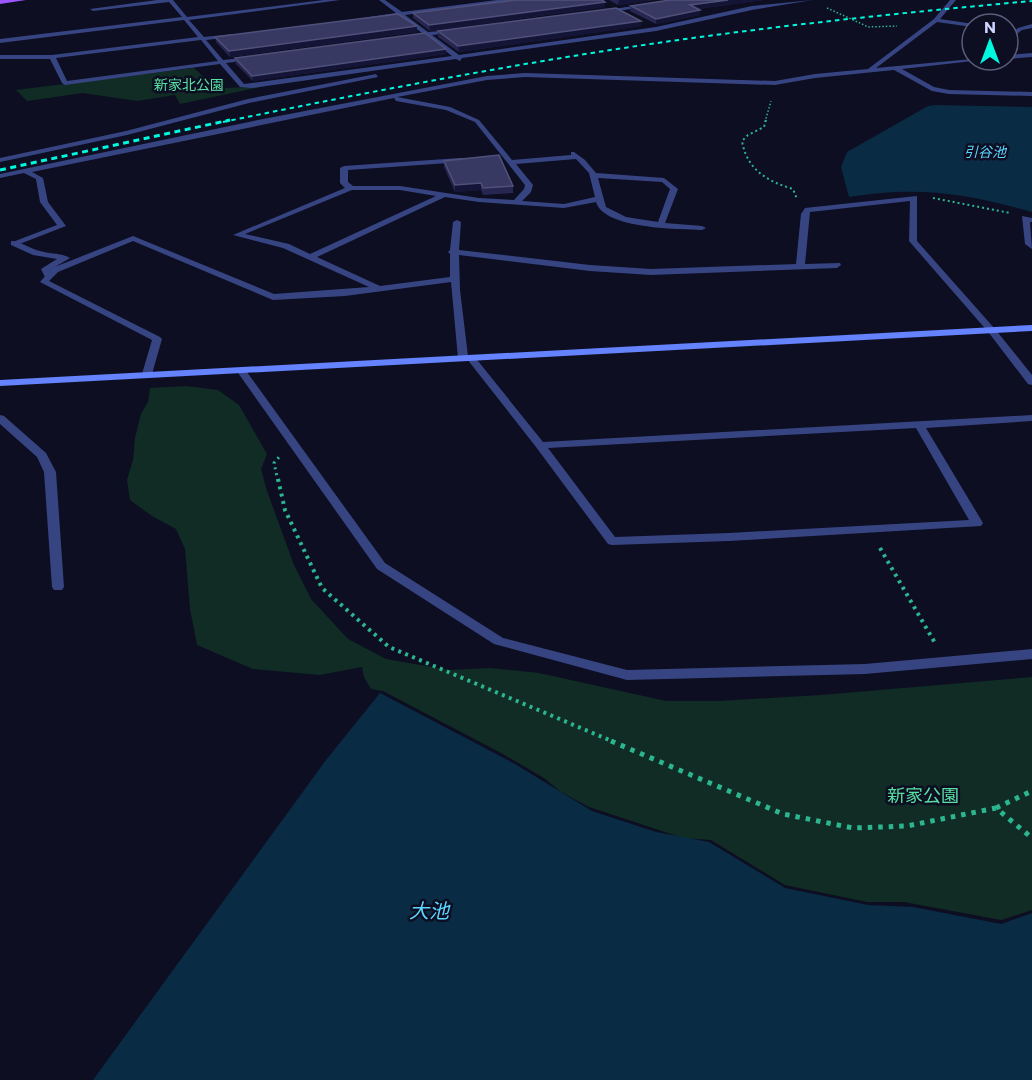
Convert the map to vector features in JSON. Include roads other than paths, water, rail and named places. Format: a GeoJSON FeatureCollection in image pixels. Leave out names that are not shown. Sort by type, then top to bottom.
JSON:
{"type":"FeatureCollection","features":[{"type":"Feature","properties":{"kind":"main road"},"geometry":{"type":"LineString","coordinates":[[0,2],[22,0]]}},
{"type":"Feature","properties":{"kind":"street"},"geometry":{"type":"LineString","coordinates":[[93,9],[170,0],[242,86],[252,86],[656,29],[752,8],[810,0]]}},
{"type":"Feature","properties":{"kind":"street"},"geometry":{"type":"LineString","coordinates":[[0,40],[338,0]]}},
{"type":"Feature","properties":{"kind":"street"},"geometry":{"type":"LineString","coordinates":[[0,160],[127,133],[248,101],[463,62],[382,0]]}},
{"type":"Feature","properties":{"kind":"street"},"geometry":{"type":"LineString","coordinates":[[342,21],[509,0]]}},
{"type":"Feature","properties":{"kind":"street"},"geometry":{"type":"LineString","coordinates":[[870,70],[936,20],[953,0]]}},
{"type":"Feature","properties":{"kind":"street"},"geometry":{"type":"LineString","coordinates":[[608,4],[627,14]]}},
{"type":"Feature","properties":{"kind":"street"},"geometry":{"type":"LineString","coordinates":[[593,12],[650,4]]}},
{"type":"Feature","properties":{"kind":"street"},"geometry":{"type":"LineString","coordinates":[[936,20],[960,23]]}},
{"type":"Feature","properties":{"kind":"street"},"geometry":{"type":"LineString","coordinates":[[646,24],[656,29]]}},
{"type":"Feature","properties":{"kind":"street"},"geometry":{"type":"LineString","coordinates":[[405,37],[463,29]]}},
{"type":"Feature","properties":{"kind":"street"},"geometry":{"type":"LineString","coordinates":[[0,57],[52,57],[237,34]]}},
{"type":"Feature","properties":{"kind":"street"},"geometry":{"type":"LineString","coordinates":[[52,57],[65,83],[256,57]]}},
{"type":"Feature","properties":{"kind":"street"},"geometry":{"type":"LineString","coordinates":[[0,176],[382,97],[504,76],[776,83],[870,70],[960,62]]}},
{"type":"Feature","properties":{"kind":"street"},"geometry":{"type":"LineString","coordinates":[[895,68],[932,89],[949,92],[1032,94]]}},
{"type":"Feature","properties":{"kind":"street"},"geometry":{"type":"LineString","coordinates":[[382,97],[427,103],[461,112],[477,121],[529,185],[528,190],[517,201]]}},
{"type":"Feature","properties":{"kind":"street"},"geometry":{"type":"LineString","coordinates":[[494,157],[508,159],[576,155],[589,166],[599,188],[602,208],[612,216],[702,228]]}},
{"type":"Feature","properties":{"kind":"street"},"geometry":{"type":"LineString","coordinates":[[351,188],[344,183],[344,168],[471,159]]}},
{"type":"Feature","properties":{"kind":"street"},"geometry":{"type":"LineString","coordinates":[[25,171],[39,178],[44,202],[62,226],[14,243],[36,254],[66,258],[45,269],[49,277]]}},
{"type":"Feature","properties":{"kind":"street"},"geometry":{"type":"LineString","coordinates":[[594,175],[664,180],[674,189],[661,224]]}},
{"type":"Feature","properties":{"kind":"street"},"geometry":{"type":"LineString","coordinates":[[379,289],[286,246],[237,235],[351,188],[400,188],[479,200],[564,206],[599,199]]}},
{"type":"Feature","properties":{"kind":"street"},"geometry":{"type":"LineString","coordinates":[[310,257],[444,195]]}},
{"type":"Feature","properties":{"kind":"street"},"geometry":{"type":"LineString","coordinates":[[800,267],[805,214],[808,210],[914,198],[913,241],[992,331],[1032,382]]}},
{"type":"Feature","properties":{"kind":"street"},"geometry":{"type":"LineString","coordinates":[[1029,219],[1029,244],[1032,247]]}},
{"type":"Feature","properties":{"kind":"street"},"geometry":{"type":"LineString","coordinates":[[457,222],[452,252],[453,279],[467,358],[540,445],[612,541],[976,523],[919,425]]}},
{"type":"Feature","properties":{"kind":"street"},"geometry":{"type":"LineString","coordinates":[[147,375],[157,339],[44,282],[55,270],[133,238],[273,297],[345,293],[453,279]]}},
{"type":"Feature","properties":{"kind":"street"},"geometry":{"type":"LineString","coordinates":[[452,252],[590,268],[651,272],[837,266]]}},
{"type":"Feature","properties":{"kind":"street"},"geometry":{"type":"LineString","coordinates":[[0,384],[1032,328]]}},
{"type":"Feature","properties":{"kind":"street"},"geometry":{"type":"LineString","coordinates":[[241,370],[381,566],[499,641],[627,675],[865,669],[1032,654]]}},
{"type":"Feature","properties":{"kind":"street"},"geometry":{"type":"LineString","coordinates":[[0,418],[42,455],[50,472],[58,587]]}},
{"type":"Feature","properties":{"kind":"street"},"geometry":{"type":"LineString","coordinates":[[540,445],[1032,418]]}},
{"type":"Feature","properties":{"kind":"water","name":"引谷池"},"geometry":{"type":"Polygon","coordinates":[[[928,106],[1032,107],[1032,212],[985,200],[941,193],[898,192],[849,197],[841,167],[847,152],[928,106]]]}},
{"type":"Feature","properties":{"kind":"water","name":"大池"},"geometry":{"type":"Polygon","coordinates":[[[380,693],[515,764],[592,811],[656,832],[709,842],[785,888],[868,905],[913,907],[1001,924],[1032,913],[1032,1080],[93,1080],[326,760],[380,693]]]}},
{"type":"Feature","properties":{"kind":"railway"},"geometry":{"type":"LineString","coordinates":[[223,122],[426,82],[630,47],[831,21],[1032,1]]}},
{"type":"Feature","properties":{"kind":"railway"},"geometry":{"type":"LineString","coordinates":[[0,170],[230,120]]}},
{"type":"Feature","properties":{"kind":"park label","name":"新家北公園"},"geometry":{"type":"Point","coordinates":[189,85]}},
{"type":"Feature","properties":{"kind":"park label","name":"新家公園"},"geometry":{"type":"Point","coordinates":[923,796]}}]}
